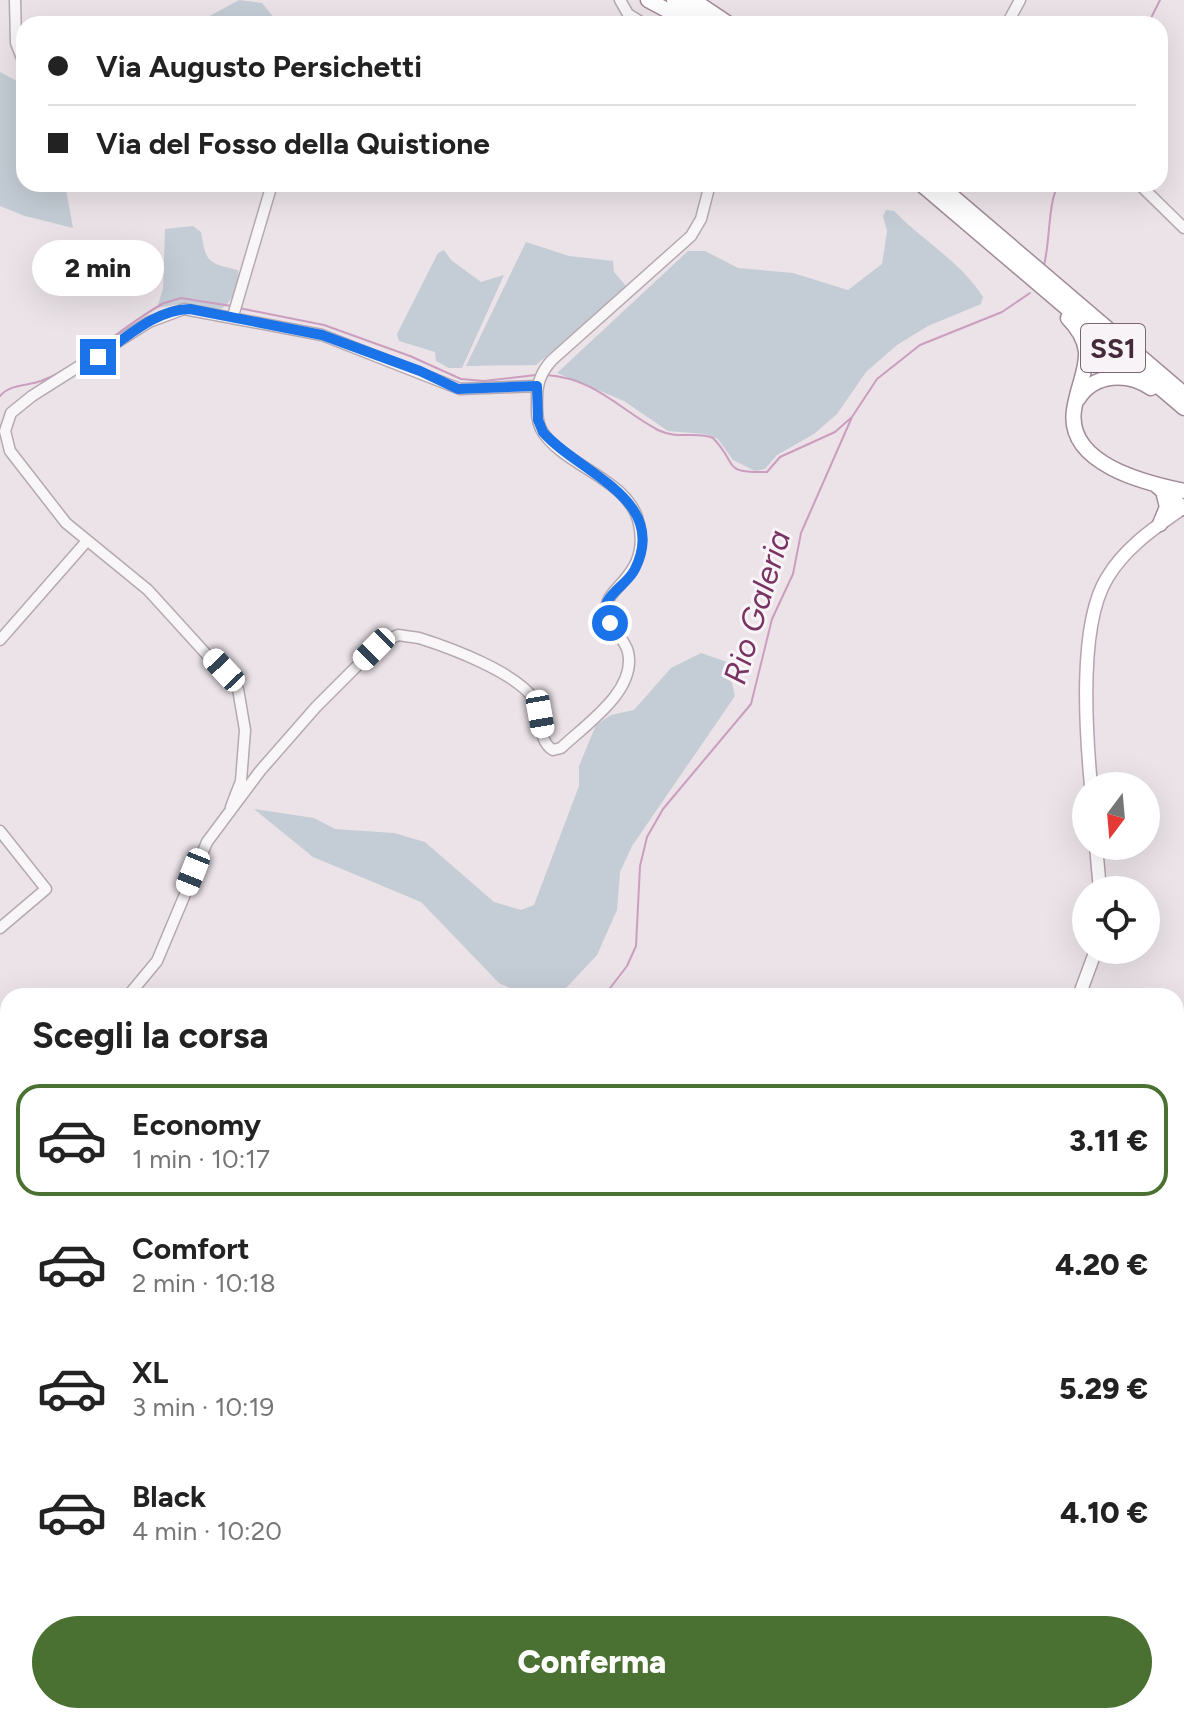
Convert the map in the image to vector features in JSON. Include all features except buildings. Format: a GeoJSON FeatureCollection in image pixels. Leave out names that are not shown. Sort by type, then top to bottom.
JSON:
{"type":"FeatureCollection","features":[{"type":"Feature","properties":{"kind":"highway"},"geometry":{"type":"LineString","coordinates":[[648,0],[678,16]]}},
{"type":"Feature","properties":{"kind":"highway"},"geometry":{"type":"LineString","coordinates":[[674,0],[698,16]]}},
{"type":"Feature","properties":{"kind":"highway"},"geometry":{"type":"LineString","coordinates":[[693,0],[717,16]]}},
{"type":"Feature","properties":{"kind":"highway","name":"SS1"},"geometry":{"type":"LineString","coordinates":[[931,192],[1061,289],[1184,394]]}},
{"type":"Feature","properties":{"kind":"highway","name":"SS1"},"geometry":{"type":"LineString","coordinates":[[946,192],[1042,287],[1184,408]]}},
{"type":"Feature","properties":{"kind":"highway"},"geometry":{"type":"LineString","coordinates":[[1042,287],[1079,331],[1087,346],[1076,403],[1075,427],[1087,451],[1104,463],[1168,488],[1180,497],[1184,507]]}},
{"type":"Feature","properties":{"kind":"highway"},"geometry":{"type":"LineString","coordinates":[[1076,403],[1092,384],[1122,377],[1145,384],[1184,416]]}},
{"type":"Feature","properties":{"kind":"highway"},"geometry":{"type":"LineString","coordinates":[[1160,524],[1167,507],[1168,488]]}},
{"type":"Feature","properties":{"kind":"main road"},"geometry":{"type":"LineString","coordinates":[[1090,772],[1086,709],[1096,602],[1107,576],[1122,556],[1184,507]]}},
{"type":"Feature","properties":{"kind":"main road"},"geometry":{"type":"LineString","coordinates":[[1082,988],[1091,964]]}},
{"type":"Feature","properties":{"kind":"street"},"geometry":{"type":"LineString","coordinates":[[15,0],[16,43]]}},
{"type":"Feature","properties":{"kind":"street"},"geometry":{"type":"LineString","coordinates":[[620,0],[635,16]]}},
{"type":"Feature","properties":{"kind":"street"},"geometry":{"type":"LineString","coordinates":[[235,310],[270,192]]}},
{"type":"Feature","properties":{"kind":"street"},"geometry":{"type":"LineString","coordinates":[[231,812],[241,781],[245,730],[238,689],[148,590],[66,523],[10,451],[5,435],[11,413],[32,396],[165,314],[190,309],[235,310],[334,339],[458,389],[540,379],[687,241],[699,223],[708,192]]}},
{"type":"Feature","properties":{"kind":"street"},"geometry":{"type":"LineString","coordinates":[[1150,192],[1184,228]]}},
{"type":"Feature","properties":{"kind":"street"},"geometry":{"type":"LineString","coordinates":[[135,988],[157,961],[203,849],[260,771],[316,707],[377,646],[393,636],[408,635],[426,640],[514,681],[536,702],[545,742],[553,750],[561,748],[618,693],[628,671],[628,653],[608,620],[606,604],[637,564],[640,539],[638,518],[624,497],[543,432],[538,420],[540,379]]}},
{"type":"Feature","properties":{"kind":"street"},"geometry":{"type":"LineString","coordinates":[[0,640],[86,542]]}},
{"type":"Feature","properties":{"kind":"street"},"geometry":{"type":"LineString","coordinates":[[0,831],[46,889],[0,928]]}},
{"type":"Feature","properties":{"kind":"shaded area"},"geometry":{"type":"Polygon","coordinates":[[[239,0],[262,3],[273,16],[210,16],[239,0]]]}},
{"type":"Feature","properties":{"kind":"shaded area"},"geometry":{"type":"Polygon","coordinates":[[[0,72],[16,81],[16,192],[66,192],[73,228],[0,206],[0,72]]]}},
{"type":"Feature","properties":{"kind":"shaded area"},"geometry":{"type":"Polygon","coordinates":[[[886,210],[894,211],[953,262],[983,297],[981,304],[928,326],[897,345],[866,372],[837,414],[814,434],[777,455],[765,469],[755,471],[733,460],[718,439],[705,434],[668,431],[624,401],[557,373],[688,251],[705,251],[738,268],[793,273],[848,290],[882,264],[887,231],[883,216],[886,210]]]}},
{"type":"Feature","properties":{"kind":"shaded area"},"geometry":{"type":"Polygon","coordinates":[[[193,226],[201,232],[210,260],[238,270],[235,292],[221,309],[180,304],[157,308],[163,289],[165,229],[193,226]]]}},
{"type":"Feature","properties":{"kind":"shaded area"},"geometry":{"type":"Polygon","coordinates":[[[526,242],[569,256],[613,261],[614,272],[627,287],[536,365],[466,366],[526,242]]]}},
{"type":"Feature","properties":{"kind":"shaded area"},"geometry":{"type":"Polygon","coordinates":[[[444,250],[451,260],[481,282],[504,275],[462,368],[449,368],[436,361],[435,352],[399,341],[397,334],[438,253],[444,250]]]}},
{"type":"Feature","properties":{"kind":"shaded area"},"geometry":{"type":"Polygon","coordinates":[[[701,653],[727,662],[735,696],[632,846],[620,872],[617,910],[597,955],[565,988],[510,988],[499,983],[421,902],[313,857],[254,809],[314,818],[335,829],[394,833],[425,842],[494,902],[521,910],[534,905],[579,786],[579,766],[596,725],[611,715],[634,710],[671,668],[701,653]]]}},
{"type":"Feature","properties":{"kind":"waterway","name":"Rio Galeria"},"geometry":{"type":"LineString","coordinates":[[1152,16],[1160,0]]}},
{"type":"Feature","properties":{"kind":"waterway","name":"Rio Galeria"},"geometry":{"type":"LineString","coordinates":[[1044,265],[1055,192]]}},
{"type":"Feature","properties":{"kind":"waterway","name":"Rio Galeria"},"geometry":{"type":"LineString","coordinates":[[610,988],[627,966],[636,946],[640,866],[647,837],[663,809],[751,704],[772,619],[793,574],[801,533],[852,417],[877,379],[920,345],[1002,312],[1030,293]]}},
{"type":"Feature","properties":{"kind":"waterway"},"geometry":{"type":"LineString","coordinates":[[0,396],[14,387],[41,381],[57,373],[164,303],[181,298],[231,306]]}},
{"type":"Feature","properties":{"kind":"waterway"},"geometry":{"type":"LineString","coordinates":[[239,308],[324,325],[410,356],[461,379],[484,381],[536,375]]}},
{"type":"Feature","properties":{"kind":"waterway"},"geometry":{"type":"LineString","coordinates":[[546,375],[563,377],[593,388],[665,433],[713,438],[732,466],[743,471],[767,472],[780,457],[835,432],[852,417]]}},
{"type":"Feature","properties":{"kind":"route"},"geometry":{"type":"LineString","coordinates":[[98,357],[149,322],[171,312],[190,309],[322,335],[420,371],[458,389],[537,386],[538,420],[543,432],[624,497],[634,507],[638,518],[640,539],[637,564],[610,595],[606,612],[610,623]]}}]}
